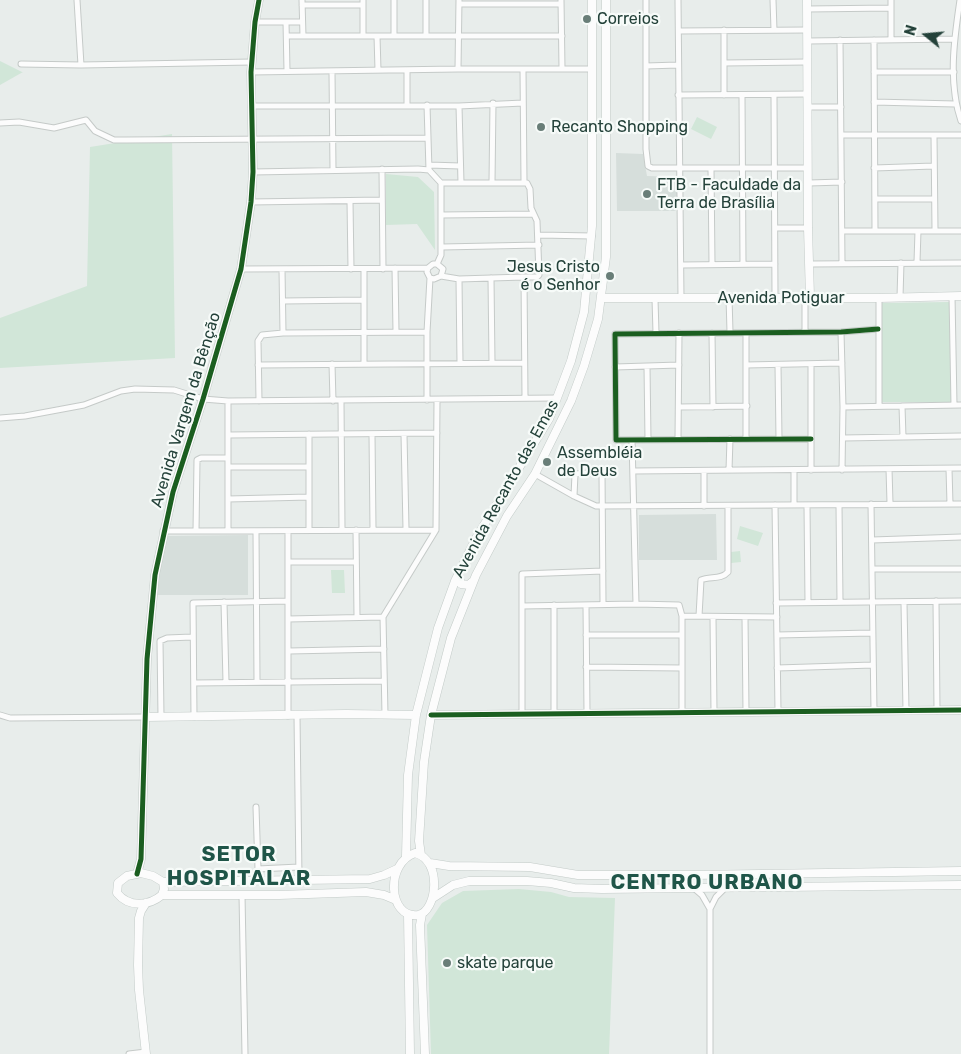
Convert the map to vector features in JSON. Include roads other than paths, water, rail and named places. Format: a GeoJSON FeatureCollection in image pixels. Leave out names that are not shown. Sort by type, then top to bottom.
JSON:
{"type":"FeatureCollection","features":[{"type":"Feature","properties":{"kind":"main road","name":"Avenida Vargem da Bênção"},"geometry":{"type":"LineString","coordinates":[[141,874],[147,659],[155,575],[163,531],[173,492],[203,399],[241,269],[251,202],[253,139],[251,72],[255,22],[259,0]]}},
{"type":"Feature","properties":{"kind":"main road","name":"Avenida Recanto das Emas"},"geometry":{"type":"LineString","coordinates":[[406,856],[408,775],[416,715],[432,650],[447,602],[458,574],[476,538],[549,418],[571,361],[584,312],[592,236],[592,0]]}},
{"type":"Feature","properties":{"kind":"main road","name":"Avenida Recanto das Emas"},"geometry":{"type":"LineString","coordinates":[[422,855],[420,841],[424,762],[431,715],[450,638],[472,582],[507,516],[535,474],[571,402],[598,319],[606,257],[606,0]]}},
{"type":"Feature","properties":{"kind":"main road"},"geometry":{"type":"LineString","coordinates":[[808,0],[808,297]]}},
{"type":"Feature","properties":{"kind":"main road"},"geometry":{"type":"LineString","coordinates":[[593,99],[597,102],[607,98]]}},
{"type":"Feature","properties":{"kind":"main road"},"geometry":{"type":"LineString","coordinates":[[592,114],[597,108],[606,114]]}},
{"type":"Feature","properties":{"kind":"main road"},"geometry":{"type":"LineString","coordinates":[[592,226],[600,224],[606,230]]}},
{"type":"Feature","properties":{"kind":"main road","name":"Avenida Potiguar"},"geometry":{"type":"LineString","coordinates":[[600,298],[879,298],[961,296]]}},
{"type":"Feature","properties":{"kind":"main road"},"geometry":{"type":"LineString","coordinates":[[584,312],[590,318],[598,319]]}},
{"type":"Feature","properties":{"kind":"main road"},"geometry":{"type":"LineString","coordinates":[[514,477],[524,477],[526,486]]}},
{"type":"Feature","properties":{"kind":"main road"},"geometry":{"type":"LineString","coordinates":[[497,505],[498,514],[507,516]]}},
{"type":"Feature","properties":{"kind":"main road"},"geometry":{"type":"LineString","coordinates":[[458,574],[461,584],[467,586],[472,582]]}},
{"type":"Feature","properties":{"kind":"main road"},"geometry":{"type":"LineString","coordinates":[[447,602],[451,599],[458,600],[461,609]]}},
{"type":"Feature","properties":{"kind":"main road"},"geometry":{"type":"LineString","coordinates":[[431,715],[961,710]]}},
{"type":"Feature","properties":{"kind":"main road"},"geometry":{"type":"LineString","coordinates":[[146,717],[416,715]]}},
{"type":"Feature","properties":{"kind":"main road"},"geometry":{"type":"LineString","coordinates":[[410,762],[418,766],[424,762]]}},
{"type":"Feature","properties":{"kind":"main road"},"geometry":{"type":"LineString","coordinates":[[408,775],[414,773],[422,781]]}},
{"type":"Feature","properties":{"kind":"main road"},"geometry":{"type":"LineString","coordinates":[[396,900],[374,893],[162,895],[152,902],[140,905],[124,900],[119,896],[117,886],[123,878],[141,874],[153,876],[163,882],[370,879],[384,876],[396,869],[406,856],[415,853],[422,855],[430,863],[434,878],[433,898]]}},
{"type":"Feature","properties":{"kind":"main road"},"geometry":{"type":"LineString","coordinates":[[430,863],[449,866],[542,868],[578,875],[961,871]]}},
{"type":"Feature","properties":{"kind":"main road"},"geometry":{"type":"LineString","coordinates":[[396,869],[394,885],[396,900],[402,910],[408,914],[422,914]]}},
{"type":"Feature","properties":{"kind":"main road"},"geometry":{"type":"LineString","coordinates":[[725,888],[728,882],[726,874]]}},
{"type":"Feature","properties":{"kind":"main road"},"geometry":{"type":"LineString","coordinates":[[693,875],[691,882],[694,888]]}},
{"type":"Feature","properties":{"kind":"main road"},"geometry":{"type":"LineString","coordinates":[[279,880],[276,885],[279,895]]}},
{"type":"Feature","properties":{"kind":"main road"},"geometry":{"type":"LineString","coordinates":[[321,893],[324,885],[322,880]]}},
{"type":"Feature","properties":{"kind":"main road"},"geometry":{"type":"LineString","coordinates":[[425,1054],[420,925],[422,914],[433,898],[453,885],[469,881],[526,881],[593,889],[961,885]]}},
{"type":"Feature","properties":{"kind":"main road"},"geometry":{"type":"LineString","coordinates":[[162,895],[164,889],[163,882]]}},
{"type":"Feature","properties":{"kind":"main road"},"geometry":{"type":"LineString","coordinates":[[131,903],[136,908],[139,918]]}},
{"type":"Feature","properties":{"kind":"main road"},"geometry":{"type":"LineString","coordinates":[[146,903],[141,910],[139,918],[139,990],[146,1053]]}},
{"type":"Feature","properties":{"kind":"main road"},"geometry":{"type":"LineString","coordinates":[[408,914],[410,1054]]}},
{"type":"Feature","properties":{"kind":"street"},"geometry":{"type":"LineString","coordinates":[[77,0],[81,65]]}},
{"type":"Feature","properties":{"kind":"street"},"geometry":{"type":"LineString","coordinates":[[394,0],[394,36]]}},
{"type":"Feature","properties":{"kind":"street"},"geometry":{"type":"LineString","coordinates":[[426,0],[426,36]]}},
{"type":"Feature","properties":{"kind":"street"},"geometry":{"type":"LineString","coordinates":[[646,0],[646,149],[648,166],[652,168],[679,169],[808,168]]}},
{"type":"Feature","properties":{"kind":"street"},"geometry":{"type":"LineString","coordinates":[[678,0],[680,298]]}},
{"type":"Feature","properties":{"kind":"street"},"geometry":{"type":"LineString","coordinates":[[773,0],[774,30]]}},
{"type":"Feature","properties":{"kind":"street"},"geometry":{"type":"LineString","coordinates":[[891,0],[892,40]]}},
{"type":"Feature","properties":{"kind":"street"},"geometry":{"type":"LineString","coordinates":[[303,36],[302,2],[363,3],[363,36]]}},
{"type":"Feature","properties":{"kind":"street"},"geometry":{"type":"LineString","coordinates":[[458,69],[459,2],[561,2],[562,68]]}},
{"type":"Feature","properties":{"kind":"street"},"geometry":{"type":"LineString","coordinates":[[960,3],[954,39],[954,72],[955,104],[961,121]]}},
{"type":"Feature","properties":{"kind":"street"},"geometry":{"type":"LineString","coordinates":[[808,9],[891,8]]}},
{"type":"Feature","properties":{"kind":"street"},"geometry":{"type":"LineString","coordinates":[[255,22],[302,22]]}},
{"type":"Feature","properties":{"kind":"street"},"geometry":{"type":"LineString","coordinates":[[286,22],[288,72]]}},
{"type":"Feature","properties":{"kind":"street"},"geometry":{"type":"LineString","coordinates":[[724,30],[724,94]]}},
{"type":"Feature","properties":{"kind":"street"},"geometry":{"type":"LineString","coordinates":[[679,31],[807,30]]}},
{"type":"Feature","properties":{"kind":"street"},"geometry":{"type":"LineString","coordinates":[[287,36],[562,36]]}},
{"type":"Feature","properties":{"kind":"street"},"geometry":{"type":"LineString","coordinates":[[377,36],[378,70]]}},
{"type":"Feature","properties":{"kind":"street"},"geometry":{"type":"LineString","coordinates":[[808,41],[954,39]]}},
{"type":"Feature","properties":{"kind":"street"},"geometry":{"type":"LineString","coordinates":[[840,40],[842,262]]}},
{"type":"Feature","properties":{"kind":"street"},"geometry":{"type":"LineString","coordinates":[[874,40],[876,231]]}},
{"type":"Feature","properties":{"kind":"street"},"geometry":{"type":"LineString","coordinates":[[21,64],[81,65],[252,62]]}},
{"type":"Feature","properties":{"kind":"street"},"geometry":{"type":"LineString","coordinates":[[724,63],[807,62]]}},
{"type":"Feature","properties":{"kind":"street"},"geometry":{"type":"LineString","coordinates":[[646,66],[678,65]]}},
{"type":"Feature","properties":{"kind":"street"},"geometry":{"type":"LineString","coordinates":[[430,278],[434,279],[441,276],[459,279],[537,277],[539,275],[539,235],[528,186],[524,182],[523,69]]}},
{"type":"Feature","properties":{"kind":"street"},"geometry":{"type":"LineString","coordinates":[[251,72],[592,69]]}},
{"type":"Feature","properties":{"kind":"street"},"geometry":{"type":"LineString","coordinates":[[407,71],[407,105]]}},
{"type":"Feature","properties":{"kind":"street"},"geometry":{"type":"LineString","coordinates":[[332,72],[333,170]]}},
{"type":"Feature","properties":{"kind":"street"},"geometry":{"type":"LineString","coordinates":[[874,72],[954,72]]}},
{"type":"Feature","properties":{"kind":"street"},"geometry":{"type":"LineString","coordinates":[[955,82],[961,82]]}},
{"type":"Feature","properties":{"kind":"street"},"geometry":{"type":"LineString","coordinates":[[774,94],[775,297]]}},
{"type":"Feature","properties":{"kind":"street"},"geometry":{"type":"LineString","coordinates":[[678,95],[808,94]]}},
{"type":"Feature","properties":{"kind":"street"},"geometry":{"type":"LineString","coordinates":[[742,95],[743,264]]}},
{"type":"Feature","properties":{"kind":"street"},"geometry":{"type":"LineString","coordinates":[[874,102],[955,104]]}},
{"type":"Feature","properties":{"kind":"street"},"geometry":{"type":"LineString","coordinates":[[251,106],[459,106],[523,103]]}},
{"type":"Feature","properties":{"kind":"street"},"geometry":{"type":"LineString","coordinates":[[492,182],[493,104]]}},
{"type":"Feature","properties":{"kind":"street"},"geometry":{"type":"LineString","coordinates":[[427,106],[429,168],[441,183],[442,247],[437,264]]}},
{"type":"Feature","properties":{"kind":"street"},"geometry":{"type":"LineString","coordinates":[[459,106],[461,183]]}},
{"type":"Feature","properties":{"kind":"street"},"geometry":{"type":"LineString","coordinates":[[808,107],[841,107]]}},
{"type":"Feature","properties":{"kind":"street"},"geometry":{"type":"LineString","coordinates":[[0,123],[19,122],[54,128],[86,120],[93,129],[114,140],[428,138]]}},
{"type":"Feature","properties":{"kind":"street"},"geometry":{"type":"LineString","coordinates":[[842,135],[961,135]]}},
{"type":"Feature","properties":{"kind":"street"},"geometry":{"type":"LineString","coordinates":[[934,136],[935,230]]}},
{"type":"Feature","properties":{"kind":"street"},"geometry":{"type":"LineString","coordinates":[[253,172],[418,169],[460,166]]}},
{"type":"Feature","properties":{"kind":"street"},"geometry":{"type":"LineString","coordinates":[[874,168],[934,166]]}},
{"type":"Feature","properties":{"kind":"street"},"geometry":{"type":"LineString","coordinates":[[382,169],[383,269]]}},
{"type":"Feature","properties":{"kind":"street"},"geometry":{"type":"LineString","coordinates":[[711,169],[712,264]]}},
{"type":"Feature","properties":{"kind":"street"},"geometry":{"type":"LineString","coordinates":[[441,183],[524,182]]}},
{"type":"Feature","properties":{"kind":"street"},"geometry":{"type":"LineString","coordinates":[[809,183],[842,182]]}},
{"type":"Feature","properties":{"kind":"street"},"geometry":{"type":"LineString","coordinates":[[875,199],[934,199]]}},
{"type":"Feature","properties":{"kind":"street"},"geometry":{"type":"LineString","coordinates":[[251,202],[382,200]]}},
{"type":"Feature","properties":{"kind":"street"},"geometry":{"type":"LineString","coordinates":[[350,201],[352,269]]}},
{"type":"Feature","properties":{"kind":"street"},"geometry":{"type":"LineString","coordinates":[[441,215],[534,214]]}},
{"type":"Feature","properties":{"kind":"street"},"geometry":{"type":"LineString","coordinates":[[775,228],[808,228]]}},
{"type":"Feature","properties":{"kind":"street"},"geometry":{"type":"LineString","coordinates":[[842,231],[961,231]]}},
{"type":"Feature","properties":{"kind":"street"},"geometry":{"type":"LineString","coordinates":[[918,231],[918,262]]}},
{"type":"Feature","properties":{"kind":"street"},"geometry":{"type":"LineString","coordinates":[[539,235],[592,236]]}},
{"type":"Feature","properties":{"kind":"street"},"geometry":{"type":"LineString","coordinates":[[442,247],[539,245]]}},
{"type":"Feature","properties":{"kind":"street"},"geometry":{"type":"LineString","coordinates":[[809,264],[842,262],[961,263]]}},
{"type":"Feature","properties":{"kind":"street"},"geometry":{"type":"LineString","coordinates":[[900,297],[901,263]]}},
{"type":"Feature","properties":{"kind":"street"},"geometry":{"type":"LineString","coordinates":[[241,269],[428,268],[433,264],[437,264]]}},
{"type":"Feature","properties":{"kind":"street"},"geometry":{"type":"LineString","coordinates":[[437,264],[443,269],[441,276]]}},
{"type":"Feature","properties":{"kind":"street"},"geometry":{"type":"LineString","coordinates":[[681,265],[775,264]]}},
{"type":"Feature","properties":{"kind":"street"},"geometry":{"type":"LineString","coordinates":[[396,268],[396,332]]}},
{"type":"Feature","properties":{"kind":"street"},"geometry":{"type":"LineString","coordinates":[[427,400],[427,332],[430,278],[427,272],[428,268]]}},
{"type":"Feature","properties":{"kind":"street"},"geometry":{"type":"LineString","coordinates":[[282,269],[283,333]]}},
{"type":"Feature","properties":{"kind":"street"},"geometry":{"type":"LineString","coordinates":[[364,269],[364,364]]}},
{"type":"Feature","properties":{"kind":"street"},"geometry":{"type":"LineString","coordinates":[[524,277],[524,398]]}},
{"type":"Feature","properties":{"kind":"street"},"geometry":{"type":"LineString","coordinates":[[491,278],[492,363]]}},
{"type":"Feature","properties":{"kind":"street"},"geometry":{"type":"LineString","coordinates":[[459,279],[460,363]]}},
{"type":"Feature","properties":{"kind":"street"},"geometry":{"type":"LineString","coordinates":[[952,296],[954,405]]}},
{"type":"Feature","properties":{"kind":"street"},"geometry":{"type":"LineString","coordinates":[[729,297],[730,332]]}},
{"type":"Feature","properties":{"kind":"street"},"geometry":{"type":"LineString","coordinates":[[805,332],[808,297]]}},
{"type":"Feature","properties":{"kind":"street"},"geometry":{"type":"LineString","coordinates":[[879,298],[879,406]]}},
{"type":"Feature","properties":{"kind":"street"},"geometry":{"type":"LineString","coordinates":[[655,299],[656,333]]}},
{"type":"Feature","properties":{"kind":"street"},"geometry":{"type":"LineString","coordinates":[[282,301],[364,300]]}},
{"type":"Feature","properties":{"kind":"street"},"geometry":{"type":"LineString","coordinates":[[811,439],[616,440],[615,334],[841,332],[878,329]]}},
{"type":"Feature","properties":{"kind":"street"},"geometry":{"type":"LineString","coordinates":[[259,401],[258,341],[260,336],[264,334],[427,332]]}},
{"type":"Feature","properties":{"kind":"street"},"geometry":{"type":"LineString","coordinates":[[841,332],[842,470]]}},
{"type":"Feature","properties":{"kind":"street"},"geometry":{"type":"LineString","coordinates":[[678,439],[679,333]]}},
{"type":"Feature","properties":{"kind":"street"},"geometry":{"type":"LineString","coordinates":[[712,333],[713,407]]}},
{"type":"Feature","properties":{"kind":"street"},"geometry":{"type":"LineString","coordinates":[[746,333],[746,439]]}},
{"type":"Feature","properties":{"kind":"street"},"geometry":{"type":"LineString","coordinates":[[258,365],[524,362]]}},
{"type":"Feature","properties":{"kind":"street"},"geometry":{"type":"LineString","coordinates":[[746,365],[842,363]]}},
{"type":"Feature","properties":{"kind":"street"},"geometry":{"type":"LineString","coordinates":[[332,364],[333,401]]}},
{"type":"Feature","properties":{"kind":"street"},"geometry":{"type":"LineString","coordinates":[[811,364],[811,470]]}},
{"type":"Feature","properties":{"kind":"street"},"geometry":{"type":"LineString","coordinates":[[778,365],[779,439]]}},
{"type":"Feature","properties":{"kind":"street"},"geometry":{"type":"LineString","coordinates":[[647,366],[648,440]]}},
{"type":"Feature","properties":{"kind":"street"},"geometry":{"type":"LineString","coordinates":[[615,367],[680,366]]}},
{"type":"Feature","properties":{"kind":"street"},"geometry":{"type":"LineString","coordinates":[[0,418],[25,416],[84,405],[128,390],[174,390],[203,399],[228,401],[557,398]]}},
{"type":"Feature","properties":{"kind":"street"},"geometry":{"type":"LineString","coordinates":[[385,715],[384,617],[436,530],[437,400]]}},
{"type":"Feature","properties":{"kind":"street"},"geometry":{"type":"LineString","coordinates":[[228,401],[228,531]]}},
{"type":"Feature","properties":{"kind":"street"},"geometry":{"type":"LineString","coordinates":[[342,401],[342,530]]}},
{"type":"Feature","properties":{"kind":"street"},"geometry":{"type":"LineString","coordinates":[[843,407],[961,405]]}},
{"type":"Feature","properties":{"kind":"street"},"geometry":{"type":"LineString","coordinates":[[679,407],[747,406]]}},
{"type":"Feature","properties":{"kind":"street"},"geometry":{"type":"LineString","coordinates":[[902,406],[902,437]]}},
{"type":"Feature","properties":{"kind":"street"},"geometry":{"type":"LineString","coordinates":[[228,435],[437,433]]}},
{"type":"Feature","properties":{"kind":"street"},"geometry":{"type":"LineString","coordinates":[[309,434],[309,530]]}},
{"type":"Feature","properties":{"kind":"street"},"geometry":{"type":"LineString","coordinates":[[372,434],[373,529]]}},
{"type":"Feature","properties":{"kind":"street"},"geometry":{"type":"LineString","coordinates":[[404,434],[406,529]]}},
{"type":"Feature","properties":{"kind":"street"},"geometry":{"type":"LineString","coordinates":[[843,438],[961,436]]}},
{"type":"Feature","properties":{"kind":"street"},"geometry":{"type":"LineString","coordinates":[[730,439],[730,470]]}},
{"type":"Feature","properties":{"kind":"street"},"geometry":{"type":"LineString","coordinates":[[632,440],[636,604]]}},
{"type":"Feature","properties":{"kind":"street"},"geometry":{"type":"LineString","coordinates":[[196,531],[197,460],[200,458],[228,458]]}},
{"type":"Feature","properties":{"kind":"street"},"geometry":{"type":"LineString","coordinates":[[228,467],[309,467]]}},
{"type":"Feature","properties":{"kind":"street"},"geometry":{"type":"LineString","coordinates":[[633,471],[961,468]]}},
{"type":"Feature","properties":{"kind":"street"},"geometry":{"type":"LineString","coordinates":[[889,469],[890,503]]}},
{"type":"Feature","properties":{"kind":"street"},"geometry":{"type":"LineString","coordinates":[[949,469],[950,504]]}},
{"type":"Feature","properties":{"kind":"street"},"geometry":{"type":"LineString","coordinates":[[794,470],[794,505]]}},
{"type":"Feature","properties":{"kind":"street"},"geometry":{"type":"LineString","coordinates":[[704,471],[704,506]]}},
{"type":"Feature","properties":{"kind":"street"},"geometry":{"type":"LineString","coordinates":[[574,496],[575,474],[602,472],[603,604]]}},
{"type":"Feature","properties":{"kind":"street"},"geometry":{"type":"LineString","coordinates":[[535,474],[594,506],[602,507],[890,503],[961,504]]}},
{"type":"Feature","properties":{"kind":"street"},"geometry":{"type":"LineString","coordinates":[[228,499],[309,498]]}},
{"type":"Feature","properties":{"kind":"street"},"geometry":{"type":"LineString","coordinates":[[871,504],[874,711]]}},
{"type":"Feature","properties":{"kind":"street"},"geometry":{"type":"LineString","coordinates":[[775,505],[778,712]]}},
{"type":"Feature","properties":{"kind":"street"},"geometry":{"type":"LineString","coordinates":[[808,505],[808,602]]}},
{"type":"Feature","properties":{"kind":"street"},"geometry":{"type":"LineString","coordinates":[[839,505],[840,602]]}},
{"type":"Feature","properties":{"kind":"street"},"geometry":{"type":"LineString","coordinates":[[699,616],[701,580],[721,577],[728,572],[728,506]]}},
{"type":"Feature","properties":{"kind":"street"},"geometry":{"type":"LineString","coordinates":[[356,530],[357,617]]}},
{"type":"Feature","properties":{"kind":"street"},"geometry":{"type":"LineString","coordinates":[[163,531],[436,530]]}},
{"type":"Feature","properties":{"kind":"street"},"geometry":{"type":"LineString","coordinates":[[256,531],[257,682]]}},
{"type":"Feature","properties":{"kind":"street"},"geometry":{"type":"LineString","coordinates":[[288,531],[288,716]]}},
{"type":"Feature","properties":{"kind":"street"},"geometry":{"type":"LineString","coordinates":[[872,540],[961,537]]}},
{"type":"Feature","properties":{"kind":"street"},"geometry":{"type":"LineString","coordinates":[[289,562],[356,562]]}},
{"type":"Feature","properties":{"kind":"street"},"geometry":{"type":"LineString","coordinates":[[872,569],[961,569]]}},
{"type":"Feature","properties":{"kind":"street"},"geometry":{"type":"LineString","coordinates":[[522,714],[521,576],[523,573],[603,572]]}},
{"type":"Feature","properties":{"kind":"street"},"geometry":{"type":"LineString","coordinates":[[194,717],[192,637],[194,602],[288,601]]}},
{"type":"Feature","properties":{"kind":"street"},"geometry":{"type":"LineString","coordinates":[[776,603],[961,601]]}},
{"type":"Feature","properties":{"kind":"street"},"geometry":{"type":"LineString","coordinates":[[224,602],[226,682]]}},
{"type":"Feature","properties":{"kind":"street"},"geometry":{"type":"LineString","coordinates":[[904,602],[906,710]]}},
{"type":"Feature","properties":{"kind":"street"},"geometry":{"type":"LineString","coordinates":[[936,602],[937,711]]}},
{"type":"Feature","properties":{"kind":"street"},"geometry":{"type":"LineString","coordinates":[[522,606],[678,604],[682,616],[682,712]]}},
{"type":"Feature","properties":{"kind":"street"},"geometry":{"type":"LineString","coordinates":[[554,605],[554,714]]}},
{"type":"Feature","properties":{"kind":"street"},"geometry":{"type":"LineString","coordinates":[[586,605],[586,713]]}},
{"type":"Feature","properties":{"kind":"street"},"geometry":{"type":"LineString","coordinates":[[682,616],[776,617]]}},
{"type":"Feature","properties":{"kind":"street"},"geometry":{"type":"LineString","coordinates":[[288,619],[384,617]]}},
{"type":"Feature","properties":{"kind":"street"},"geometry":{"type":"LineString","coordinates":[[713,617],[714,712]]}},
{"type":"Feature","properties":{"kind":"street"},"geometry":{"type":"LineString","coordinates":[[745,617],[746,712]]}},
{"type":"Feature","properties":{"kind":"street"},"geometry":{"type":"LineString","coordinates":[[777,634],[872,633]]}},
{"type":"Feature","properties":{"kind":"street"},"geometry":{"type":"LineString","coordinates":[[586,635],[682,635]]}},
{"type":"Feature","properties":{"kind":"street"},"geometry":{"type":"LineString","coordinates":[[161,717],[160,641],[167,638],[192,637]]}},
{"type":"Feature","properties":{"kind":"street"},"geometry":{"type":"LineString","coordinates":[[288,651],[384,649]]}},
{"type":"Feature","properties":{"kind":"street"},"geometry":{"type":"LineString","coordinates":[[777,668],[873,665]]}},
{"type":"Feature","properties":{"kind":"street"},"geometry":{"type":"LineString","coordinates":[[586,667],[682,668]]}},
{"type":"Feature","properties":{"kind":"street"},"geometry":{"type":"LineString","coordinates":[[194,683],[384,681]]}},
{"type":"Feature","properties":{"kind":"street"},"geometry":{"type":"LineString","coordinates":[[0,714],[10,718],[146,717]]}},
{"type":"Feature","properties":{"kind":"street"},"geometry":{"type":"LineString","coordinates":[[297,716],[299,880]]}},
{"type":"Feature","properties":{"kind":"street"},"geometry":{"type":"LineString","coordinates":[[256,806],[258,868],[299,867]]}},
{"type":"Feature","properties":{"kind":"street"},"geometry":{"type":"LineString","coordinates":[[694,888],[702,895],[710,908]]}},
{"type":"Feature","properties":{"kind":"street"},"geometry":{"type":"LineString","coordinates":[[710,1054],[710,908],[716,897],[725,888]]}},
{"type":"Feature","properties":{"kind":"street"},"geometry":{"type":"LineString","coordinates":[[242,895],[244,1054]]}},
{"type":"Feature","properties":{"kind":"street"},"geometry":{"type":"LineString","coordinates":[[129,1054],[146,1053]]}},
{"type":"Feature","properties":{"kind":"place","name":"Correios"},"geometry":{"type":"Point","coordinates":[587,19]}},
{"type":"Feature","properties":{"kind":"place","name":"Recanto Shopping"},"geometry":{"type":"Point","coordinates":[541,127]}},
{"type":"Feature","properties":{"kind":"place","name":"FTB - Faculdade da Terra de Brasília"},"geometry":{"type":"Point","coordinates":[647,194]}},
{"type":"Feature","properties":{"kind":"place","name":"Jesus Cristo é o Senhor"},"geometry":{"type":"Point","coordinates":[610,276]}},
{"type":"Feature","properties":{"kind":"place","name":"Assembléia de Deus"},"geometry":{"type":"Point","coordinates":[547,462]}},
{"type":"Feature","properties":{"kind":"place","name":"skate parque"},"geometry":{"type":"Point","coordinates":[447,963]}},
{"type":"Feature","properties":{"kind":"district","name":"SETOR HOSPITALAR"},"geometry":{"type":"Point","coordinates":[239,867]}},
{"type":"Feature","properties":{"kind":"district","name":"CENTRO URBANO"},"geometry":{"type":"Point","coordinates":[707,883]}}]}
